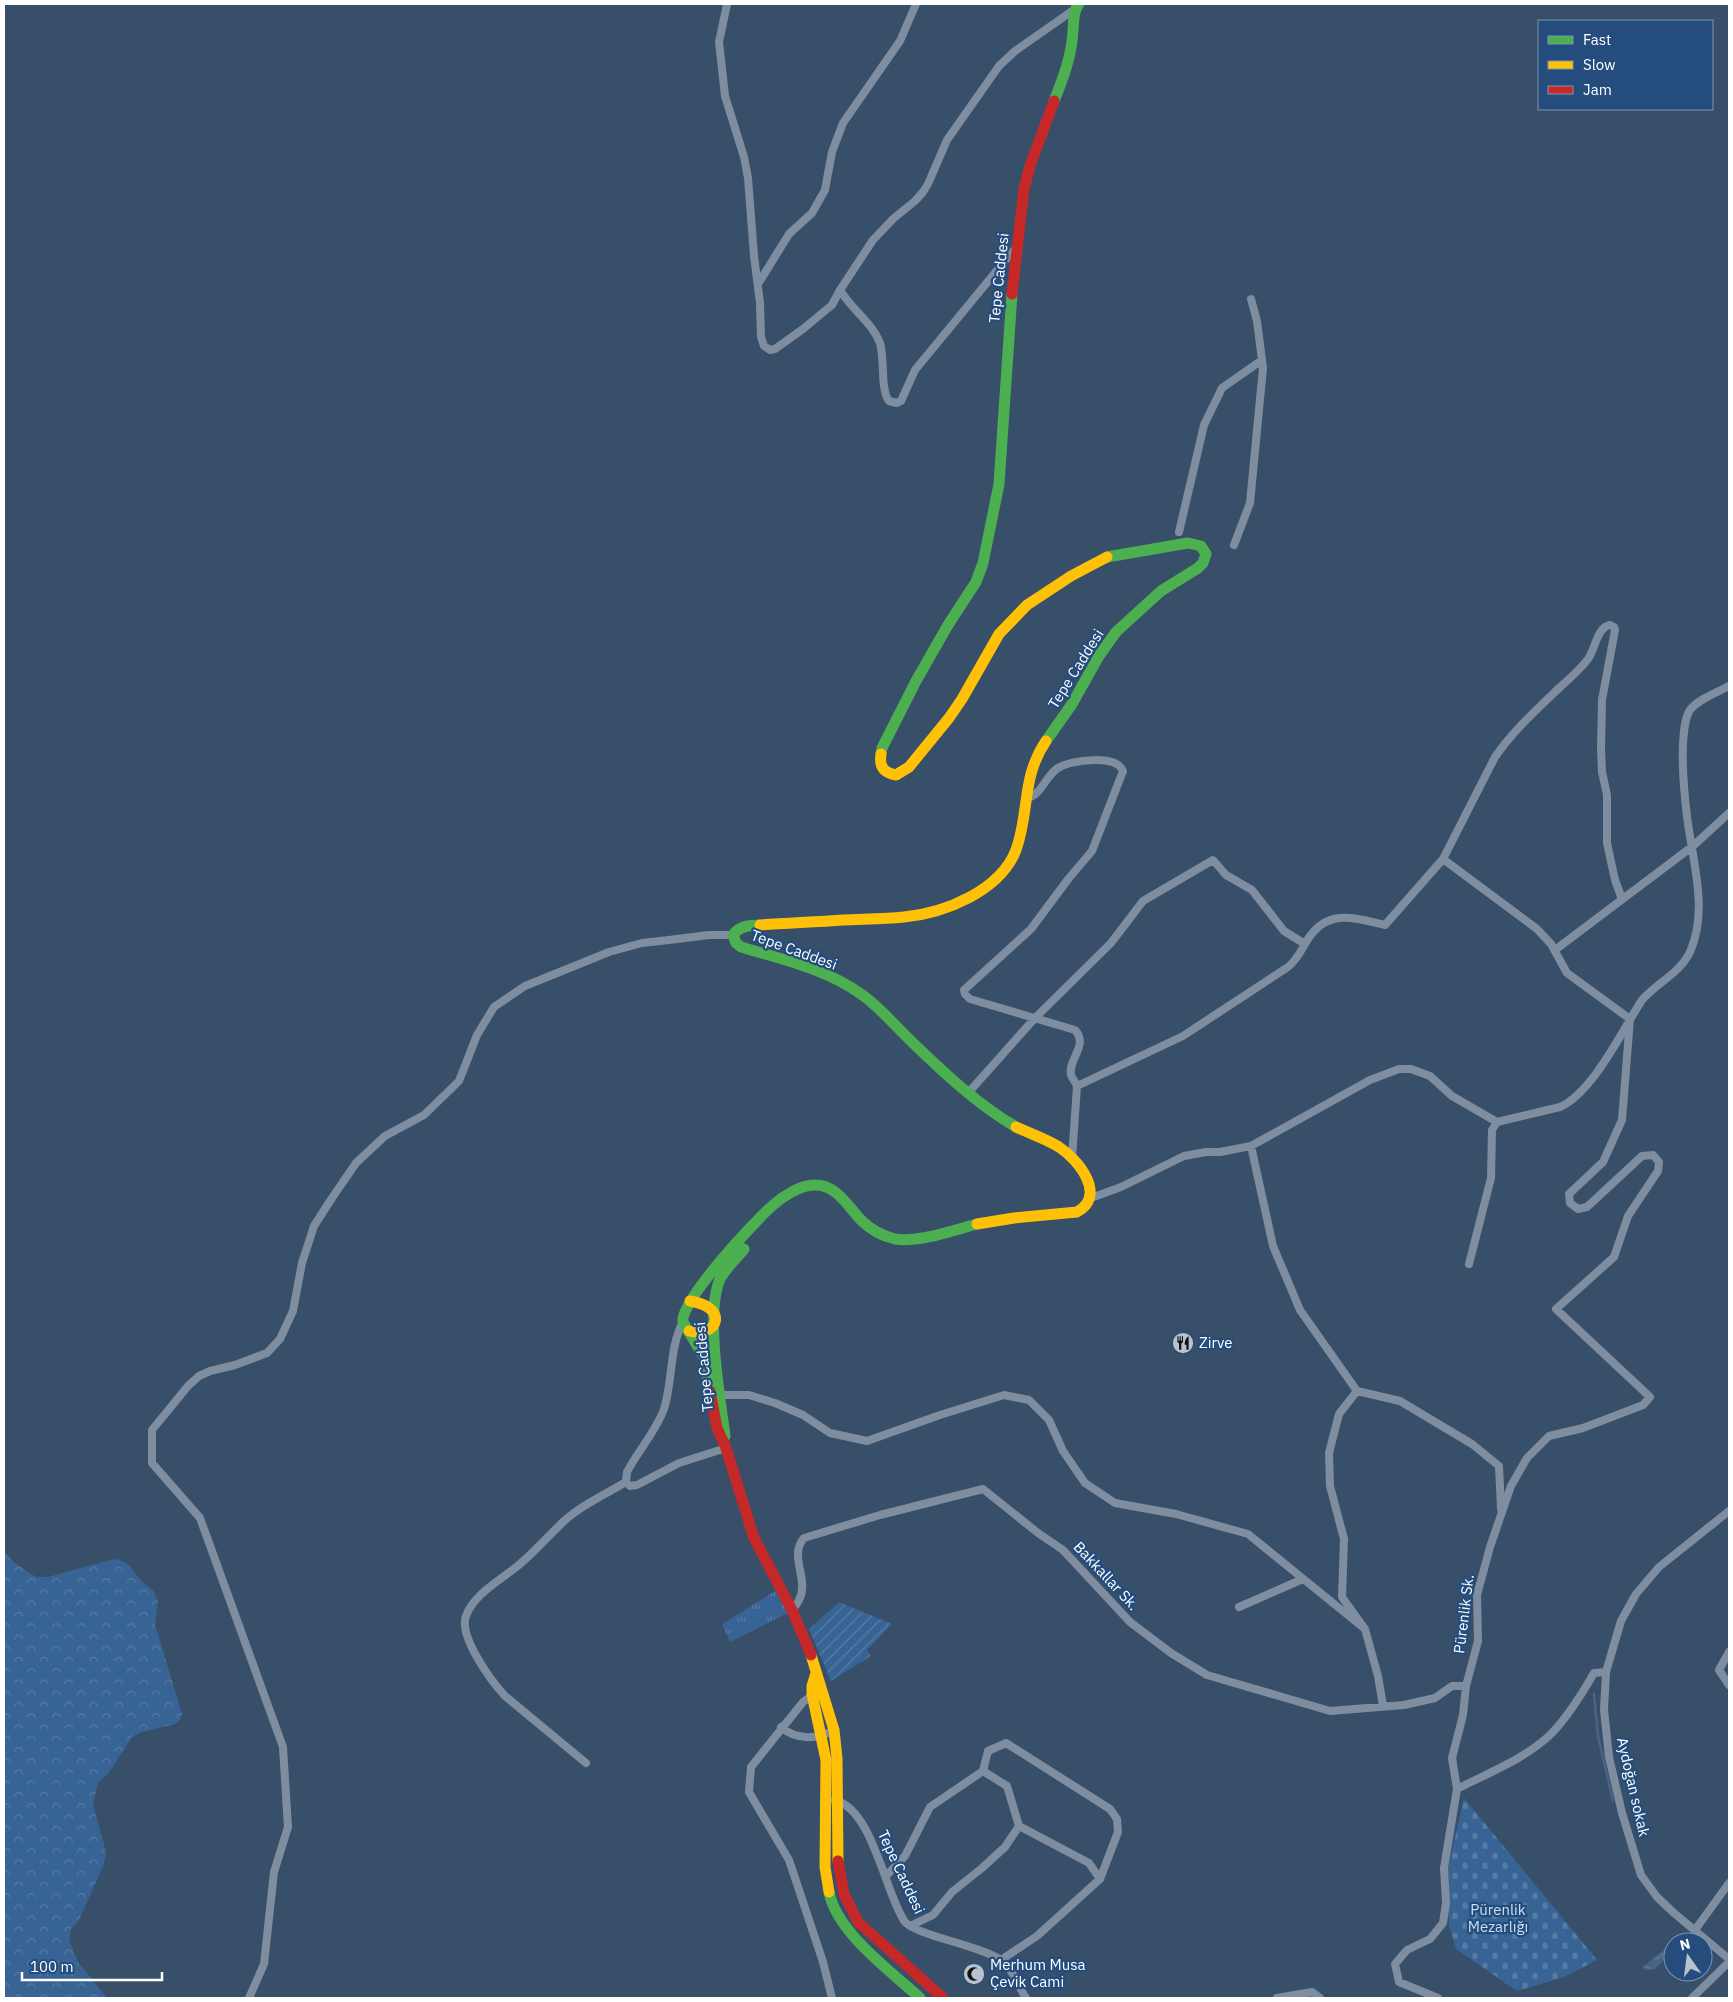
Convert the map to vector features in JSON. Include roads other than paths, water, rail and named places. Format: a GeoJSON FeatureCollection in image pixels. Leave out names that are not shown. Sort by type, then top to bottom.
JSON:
{"type":"FeatureCollection","features":[{"type":"Feature","properties":{"kind":"street"},"geometry":{"type":"LineString","coordinates":[[727,4],[719,42],[724,88],[748,178],[762,342],[770,350],[775,349],[803,330],[832,305],[873,240],[923,192],[947,140],[998,66],[1076,5]]}},
{"type":"Feature","properties":{"kind":"street"},"geometry":{"type":"LineString","coordinates":[[758,284],[789,234],[812,213],[825,190],[832,152],[843,124],[900,41],[916,4]]}},
{"type":"Feature","properties":{"kind":"street","name":"Tepe Caddesi"},"geometry":{"type":"LineString","coordinates":[[817,1693],[816,1673],[810,1651],[792,1610],[754,1538],[716,1422],[704,1357],[701,1349],[686,1327],[683,1311],[773,1205],[784,1197],[811,1184],[820,1184],[840,1195],[865,1224],[874,1231],[896,1239],[923,1236],[1017,1217],[1077,1212],[1084,1210],[1091,1198],[1087,1179],[1072,1158],[1051,1144],[1006,1121],[969,1092],[920,1049],[876,1005],[862,994],[837,980],[810,969],[741,947],[735,941],[734,931],[739,927],[752,925],[920,915],[953,903],[989,884],[1005,871],[1016,849],[1034,761],[1066,713],[1105,647],[1134,614],[1160,592],[1202,564],[1206,554],[1201,546],[1195,543],[1160,546],[1110,556],[1070,576],[1027,605],[999,634],[962,700],[909,767],[896,775],[885,773],[882,769],[879,757],[882,748],[916,680],[976,582],[983,563],[999,484],[1009,320],[1024,189],[1030,166],[1065,72],[1071,46],[1076,5]]}},
{"type":"Feature","properties":{"kind":"street"},"geometry":{"type":"LineString","coordinates":[[840,290],[847,302],[875,334],[882,353],[887,398],[893,403],[897,403],[901,400],[915,370],[948,333],[1013,252],[1018,249]]}},
{"type":"Feature","properties":{"kind":"street"},"geometry":{"type":"LineString","coordinates":[[1234,544],[1250,503],[1263,368],[1257,321],[1251,299]]}},
{"type":"Feature","properties":{"kind":"street"},"geometry":{"type":"LineString","coordinates":[[1179,532],[1204,425],[1222,388],[1262,360]]}},
{"type":"Feature","properties":{"kind":"street"},"geometry":{"type":"LineString","coordinates":[[1077,1086],[1183,1036],[1288,967],[1300,956],[1305,944],[1318,926],[1328,920],[1348,917],[1385,925],[1443,859],[1495,757],[1505,742],[1517,728],[1585,663],[1601,631],[1606,625],[1610,624],[1615,630],[1602,700],[1602,772],[1607,795],[1607,843],[1614,880],[1622,899]]}},
{"type":"Feature","properties":{"kind":"street"},"geometry":{"type":"LineString","coordinates":[[1091,1198],[1129,1183],[1184,1156],[1251,1146],[1354,1088],[1399,1069],[1412,1069],[1430,1076],[1452,1096],[1497,1122],[1560,1107],[1570,1102],[1594,1076],[1651,990],[1678,970],[1690,951],[1696,934],[1698,892],[1693,846],[1687,817],[1683,752],[1685,724],[1688,714],[1694,705],[1729,686]]}},
{"type":"Feature","properties":{"kind":"street"},"geometry":{"type":"LineString","coordinates":[[1025,799],[1036,794],[1053,772],[1063,765],[1108,760],[1118,764],[1123,771],[1092,851],[1031,929],[964,990],[970,999],[1074,1030],[1079,1036],[1081,1046],[1073,1060],[1071,1075],[1077,1086],[1072,1158]]}},
{"type":"Feature","properties":{"kind":"street"},"geometry":{"type":"LineString","coordinates":[[1555,950],[1693,846],[1729,813]]}},
{"type":"Feature","properties":{"kind":"street"},"geometry":{"type":"LineString","coordinates":[[1443,859],[1537,929],[1555,950],[1562,966],[1574,980],[1630,1019]]}},
{"type":"Feature","properties":{"kind":"street"},"geometry":{"type":"LineString","coordinates":[[969,1092],[1034,1019],[1111,943],[1144,902],[1213,860],[1226,876],[1252,890],[1284,931],[1305,944]]}},
{"type":"Feature","properties":{"kind":"street"},"geometry":{"type":"LineString","coordinates":[[249,1998],[264,1964],[274,1872],[288,1827],[283,1747],[200,1518],[152,1463],[152,1430],[188,1386],[199,1376],[268,1353],[280,1339],[293,1311],[302,1263],[314,1226],[332,1198],[356,1163],[385,1136],[424,1115],[459,1081],[476,1035],[494,1007],[525,986],[609,952],[642,943],[709,935],[733,935]]}},
{"type":"Feature","properties":{"kind":"street","name":"Pürenlik Sk."},"geometry":{"type":"LineString","coordinates":[[1438,1998],[1399,1982],[1395,1964],[1407,1950],[1430,1939],[1443,1923],[1446,1903],[1444,1868],[1457,1789],[1452,1758],[1463,1715],[1466,1686],[1478,1641],[1478,1595],[1490,1546],[1501,1514],[1511,1486],[1526,1458],[1549,1436],[1583,1428],[1643,1405],[1650,1397],[1556,1309],[1614,1257],[1628,1216],[1658,1171],[1660,1162],[1653,1155],[1642,1156],[1586,1207],[1578,1209],[1570,1203],[1569,1194],[1603,1162],[1622,1120],[1630,1019]]}},
{"type":"Feature","properties":{"kind":"street"},"geometry":{"type":"LineString","coordinates":[[1469,1264],[1491,1178],[1492,1130],[1497,1122]]}},
{"type":"Feature","properties":{"kind":"street"},"geometry":{"type":"LineString","coordinates":[[1251,1146],[1273,1246],[1300,1310],[1357,1391],[1400,1402],[1472,1444],[1499,1466],[1501,1514]]}},
{"type":"Feature","properties":{"kind":"street","name":"Tepe Caddesi"},"geometry":{"type":"LineString","coordinates":[[726,1448],[715,1315],[716,1294],[723,1273],[795,1192]]}},
{"type":"Feature","properties":{"kind":"street"},"geometry":{"type":"LineString","coordinates":[[626,1482],[627,1472],[664,1411],[669,1392],[677,1335],[686,1327],[694,1333],[706,1332],[713,1325],[715,1315],[711,1306],[706,1303],[690,1301]]}},
{"type":"Feature","properties":{"kind":"street"},"geometry":{"type":"LineString","coordinates":[[1357,1391],[1339,1414],[1329,1453],[1330,1486],[1344,1540],[1342,1597],[1365,1628],[1378,1676],[1383,1706]]}},
{"type":"Feature","properties":{"kind":"street"},"geometry":{"type":"LineString","coordinates":[[721,1395],[749,1395],[775,1403],[803,1415],[830,1433],[868,1441],[940,1415],[1004,1395],[1029,1400],[1049,1420],[1064,1451],[1085,1483],[1115,1502],[1176,1514],[1248,1534],[1365,1628]]}},
{"type":"Feature","properties":{"kind":"street"},"geometry":{"type":"LineString","coordinates":[[626,1482],[630,1486],[638,1486],[679,1463],[726,1448]]}},
{"type":"Feature","properties":{"kind":"street"},"geometry":{"type":"LineString","coordinates":[[586,1763],[512,1702],[495,1685],[477,1656],[469,1639],[465,1622],[466,1616],[483,1593],[527,1557],[562,1523],[577,1511],[626,1482]]}},
{"type":"Feature","properties":{"kind":"street","name":"Bakkallar Sk."},"geometry":{"type":"LineString","coordinates":[[792,1610],[800,1600],[802,1593],[798,1555],[800,1542],[804,1538],[880,1515],[983,1489],[1038,1533],[1063,1550],[1130,1622],[1171,1653],[1207,1675],[1330,1711],[1404,1705],[1435,1698],[1452,1686],[1466,1686]]}},
{"type":"Feature","properties":{"kind":"street","name":"Aydoğan sokak"},"geometry":{"type":"LineString","coordinates":[[1729,1511],[1659,1567],[1636,1594],[1621,1621],[1606,1672],[1604,1710],[1609,1757],[1622,1813],[1641,1875],[1657,1897],[1729,1960]]}},
{"type":"Feature","properties":{"kind":"street"},"geometry":{"type":"LineString","coordinates":[[1239,1607],[1303,1579]]}},
{"type":"Feature","properties":{"kind":"street"},"geometry":{"type":"LineString","coordinates":[[1729,1652],[1718,1670],[1729,1685]]}},
{"type":"Feature","properties":{"kind":"street"},"geometry":{"type":"LineString","coordinates":[[1457,1789],[1527,1752],[1552,1733],[1581,1696],[1594,1673],[1606,1672]]}},
{"type":"Feature","properties":{"kind":"street"},"geometry":{"type":"LineString","coordinates":[[817,1693],[803,1702],[781,1727],[751,1767],[749,1792],[789,1860],[823,1962],[832,1998]]}},
{"type":"Feature","properties":{"kind":"street"},"geometry":{"type":"LineString","coordinates":[[817,1693],[834,1730],[838,1758],[831,1799],[825,1867],[830,1896],[839,1918],[853,1936],[920,1998]]}},
{"type":"Feature","properties":{"kind":"street"},"geometry":{"type":"LineString","coordinates":[[817,1693],[838,1866],[844,1894],[852,1913],[866,1930],[943,1998]]}},
{"type":"Feature","properties":{"kind":"street"},"geometry":{"type":"LineString","coordinates":[[781,1727],[788,1733],[799,1736],[821,1736],[834,1730]]}},
{"type":"Feature","properties":{"kind":"street"},"geometry":{"type":"LineString","coordinates":[[886,1876],[905,1856],[930,1807],[983,1771],[988,1751],[1006,1743],[1110,1809],[1117,1819],[1118,1832],[1100,1879],[1037,1936],[1001,1960],[1013,1975],[1026,1998]]}},
{"type":"Feature","properties":{"kind":"street"},"geometry":{"type":"LineString","coordinates":[[983,1771],[1007,1786],[1019,1826],[1089,1863],[1100,1879]]}},
{"type":"Feature","properties":{"kind":"street","name":"Tepe Caddesi"},"geometry":{"type":"LineString","coordinates":[[831,1799],[845,1804],[854,1812],[875,1848],[901,1913],[910,1926],[955,1941],[1001,1960]]}},
{"type":"Feature","properties":{"kind":"street"},"geometry":{"type":"LineString","coordinates":[[910,1926],[933,1915],[952,1892],[1005,1847],[1019,1826]]}},
{"type":"Feature","properties":{"kind":"street"},"geometry":{"type":"LineString","coordinates":[[1694,1930],[1729,1883]]}},
{"type":"Feature","properties":{"kind":"street"},"geometry":{"type":"LineString","coordinates":[[1692,1998],[1729,1960]]}},
{"type":"Feature","properties":{"kind":"street"},"geometry":{"type":"LineString","coordinates":[[1277,1998],[1312,1992],[1320,1998]]}},
{"type":"Feature","properties":{"kind":"water"},"geometry":{"type":"Polygon","coordinates":[[[1663,1951],[1663,1961],[1655,1969],[1644,1970],[1643,1967],[1663,1951]]]}},
{"type":"Feature","properties":{"kind":"waterway"},"geometry":{"type":"LineString","coordinates":[[1594,1694],[1598,1736],[1613,1801]]}},
{"type":"Feature","properties":{"kind":"place","name":"Zirve"},"geometry":{"type":"Point","coordinates":[1183,1343]}},
{"type":"Feature","properties":{"kind":"place","name":"Merhum Musa Çevik Cami"},"geometry":{"type":"Point","coordinates":[974,1974]}},
{"type":"Feature","properties":{"kind":"park label","name":"Pürenlik Mezarlığı"},"geometry":{"type":"Point","coordinates":[1498,1918]}}]}
